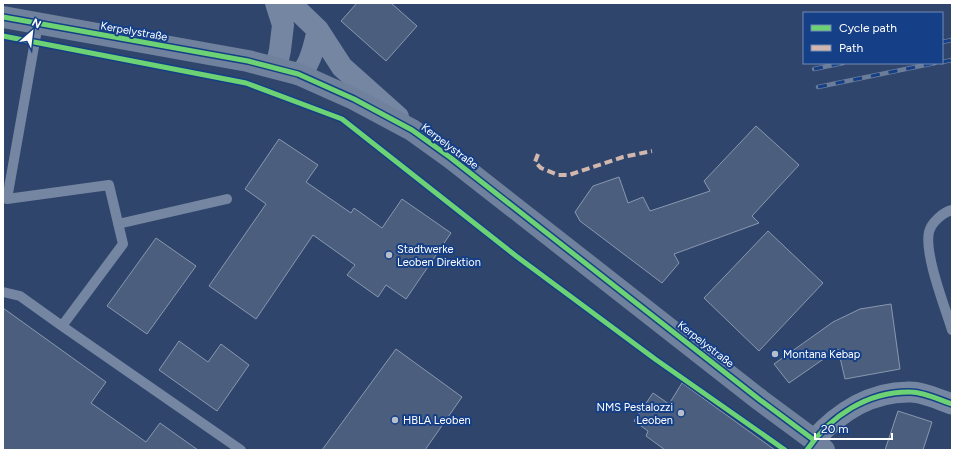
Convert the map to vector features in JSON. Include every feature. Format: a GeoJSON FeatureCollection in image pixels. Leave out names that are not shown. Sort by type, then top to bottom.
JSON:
{"type":"FeatureCollection","features":[{"type":"Feature","properties":{"kind":"main road","name":"Kerpelystraße"},"geometry":{"type":"LineString","coordinates":[[3,17],[276,68],[298,74],[354,99],[412,130],[450,158],[819,445]]}},
{"type":"Feature","properties":{"kind":"street"},"geometry":{"type":"LineString","coordinates":[[276,3],[283,25],[276,68]]}},
{"type":"Feature","properties":{"kind":"street"},"geometry":{"type":"LineString","coordinates":[[290,3],[318,30],[342,67],[412,130]]}},
{"type":"Feature","properties":{"kind":"street"},"geometry":{"type":"LineString","coordinates":[[298,74],[301,73],[309,60],[318,30]]}},
{"type":"Feature","properties":{"kind":"street"},"geometry":{"type":"LineString","coordinates":[[819,445],[828,423],[860,403],[882,394],[912,391],[952,404]]}},
{"type":"Feature","properties":{"kind":"lane"},"geometry":{"type":"LineString","coordinates":[[38,24],[5,198],[109,185],[123,244],[62,326]]}},
{"type":"Feature","properties":{"kind":"lane"},"geometry":{"type":"LineString","coordinates":[[118,224],[227,199]]}},
{"type":"Feature","properties":{"kind":"lane"},"geometry":{"type":"LineString","coordinates":[[952,210],[944,212],[929,231],[928,248],[952,330]]}},
{"type":"Feature","properties":{"kind":"lane"},"geometry":{"type":"LineString","coordinates":[[3,292],[20,296],[241,450]]}},
{"type":"Feature","properties":{"kind":"building"},"geometry":{"type":"Polygon","coordinates":[[[357,3],[391,3],[417,26],[386,61],[341,21],[357,3]]]}},
{"type":"Feature","properties":{"kind":"building"},"geometry":{"type":"Polygon","coordinates":[[[756,126],[799,165],[752,216],[759,223],[674,254],[679,263],[662,283],[580,221],[575,212],[593,186],[619,177],[628,203],[643,197],[650,211],[710,191],[704,181],[756,126]]]}},
{"type":"Feature","properties":{"kind":"building"},"geometry":{"type":"Polygon","coordinates":[[[279,139],[318,165],[306,182],[351,213],[354,208],[382,228],[402,199],[451,233],[406,299],[386,285],[378,297],[347,275],[355,265],[313,235],[256,319],[209,286],[266,204],[245,189],[279,139]]]}},
{"type":"Feature","properties":{"kind":"building"},"geometry":{"type":"Polygon","coordinates":[[[768,231],[823,283],[759,351],[704,298],[768,231]]]}},
{"type":"Feature","properties":{"kind":"building"},"geometry":{"type":"Polygon","coordinates":[[[156,238],[196,266],[147,334],[107,306],[156,238]]]}},
{"type":"Feature","properties":{"kind":"building"},"geometry":{"type":"Polygon","coordinates":[[[891,304],[900,369],[845,379],[838,349],[789,383],[774,364],[833,322],[860,309],[891,304]]]}},
{"type":"Feature","properties":{"kind":"building"},"geometry":{"type":"Polygon","coordinates":[[[3,308],[106,382],[91,403],[146,442],[160,423],[198,450],[3,450],[3,308]]]}},
{"type":"Feature","properties":{"kind":"building"},"geometry":{"type":"Polygon","coordinates":[[[179,341],[208,362],[221,344],[249,365],[217,411],[159,370],[179,341]]]}},
{"type":"Feature","properties":{"kind":"building","name":"HBLA Leoben"},"geometry":{"type":"Polygon","coordinates":[[[396,349],[462,397],[425,450],[322,450],[396,349]]]}},
{"type":"Feature","properties":{"kind":"building","name":"NMS Pestalozzi Leoben"},"geometry":{"type":"Polygon","coordinates":[[[682,383],[775,450],[665,450],[646,436],[648,431],[634,421],[653,393],[669,404],[682,383]]]}},
{"type":"Feature","properties":{"kind":"building"},"geometry":{"type":"Polygon","coordinates":[[[898,411],[932,422],[923,450],[885,450],[898,411]]]}},
{"type":"Feature","properties":{"kind":"railway"},"geometry":{"type":"LineString","coordinates":[[943,42],[952,40]]}},
{"type":"Feature","properties":{"kind":"railway"},"geometry":{"type":"LineString","coordinates":[[943,62],[952,60]]}},
{"type":"Feature","properties":{"kind":"railway"},"geometry":{"type":"LineString","coordinates":[[814,69],[838,64]]}},
{"type":"Feature","properties":{"kind":"railway"},"geometry":{"type":"LineString","coordinates":[[818,87],[930,64]]}},
{"type":"Feature","properties":{"kind":"marked path"},"geometry":{"type":"LineString","coordinates":[[538,154],[535,162],[541,168],[558,175],[569,175],[623,157],[652,151]]}},
{"type":"Feature","properties":{"kind":"cycle path"},"geometry":{"type":"LineString","coordinates":[[3,17],[248,61],[298,74],[354,99],[412,130],[451,158],[760,400],[814,440]]}},
{"type":"Feature","properties":{"kind":"cycle path"},"geometry":{"type":"LineString","coordinates":[[3,36],[246,83],[342,119],[516,256],[655,359],[785,450]]}},
{"type":"Feature","properties":{"kind":"cycle path"},"geometry":{"type":"LineString","coordinates":[[807,450],[827,426],[839,416],[865,401],[880,396],[895,393],[916,392],[952,404]]}},
{"type":"Feature","properties":{"kind":"place","name":"Stadtwerke Leoben Direktion"},"geometry":{"type":"Point","coordinates":[389,255]}},
{"type":"Feature","properties":{"kind":"place","name":"Montana Kebap"},"geometry":{"type":"Point","coordinates":[775,354]}},
{"type":"Feature","properties":{"kind":"place","name":"NMS Pestalozzi Leoben"},"geometry":{"type":"Point","coordinates":[681,413]}},
{"type":"Feature","properties":{"kind":"place","name":"HBLA Leoben"},"geometry":{"type":"Point","coordinates":[395,420]}}]}
